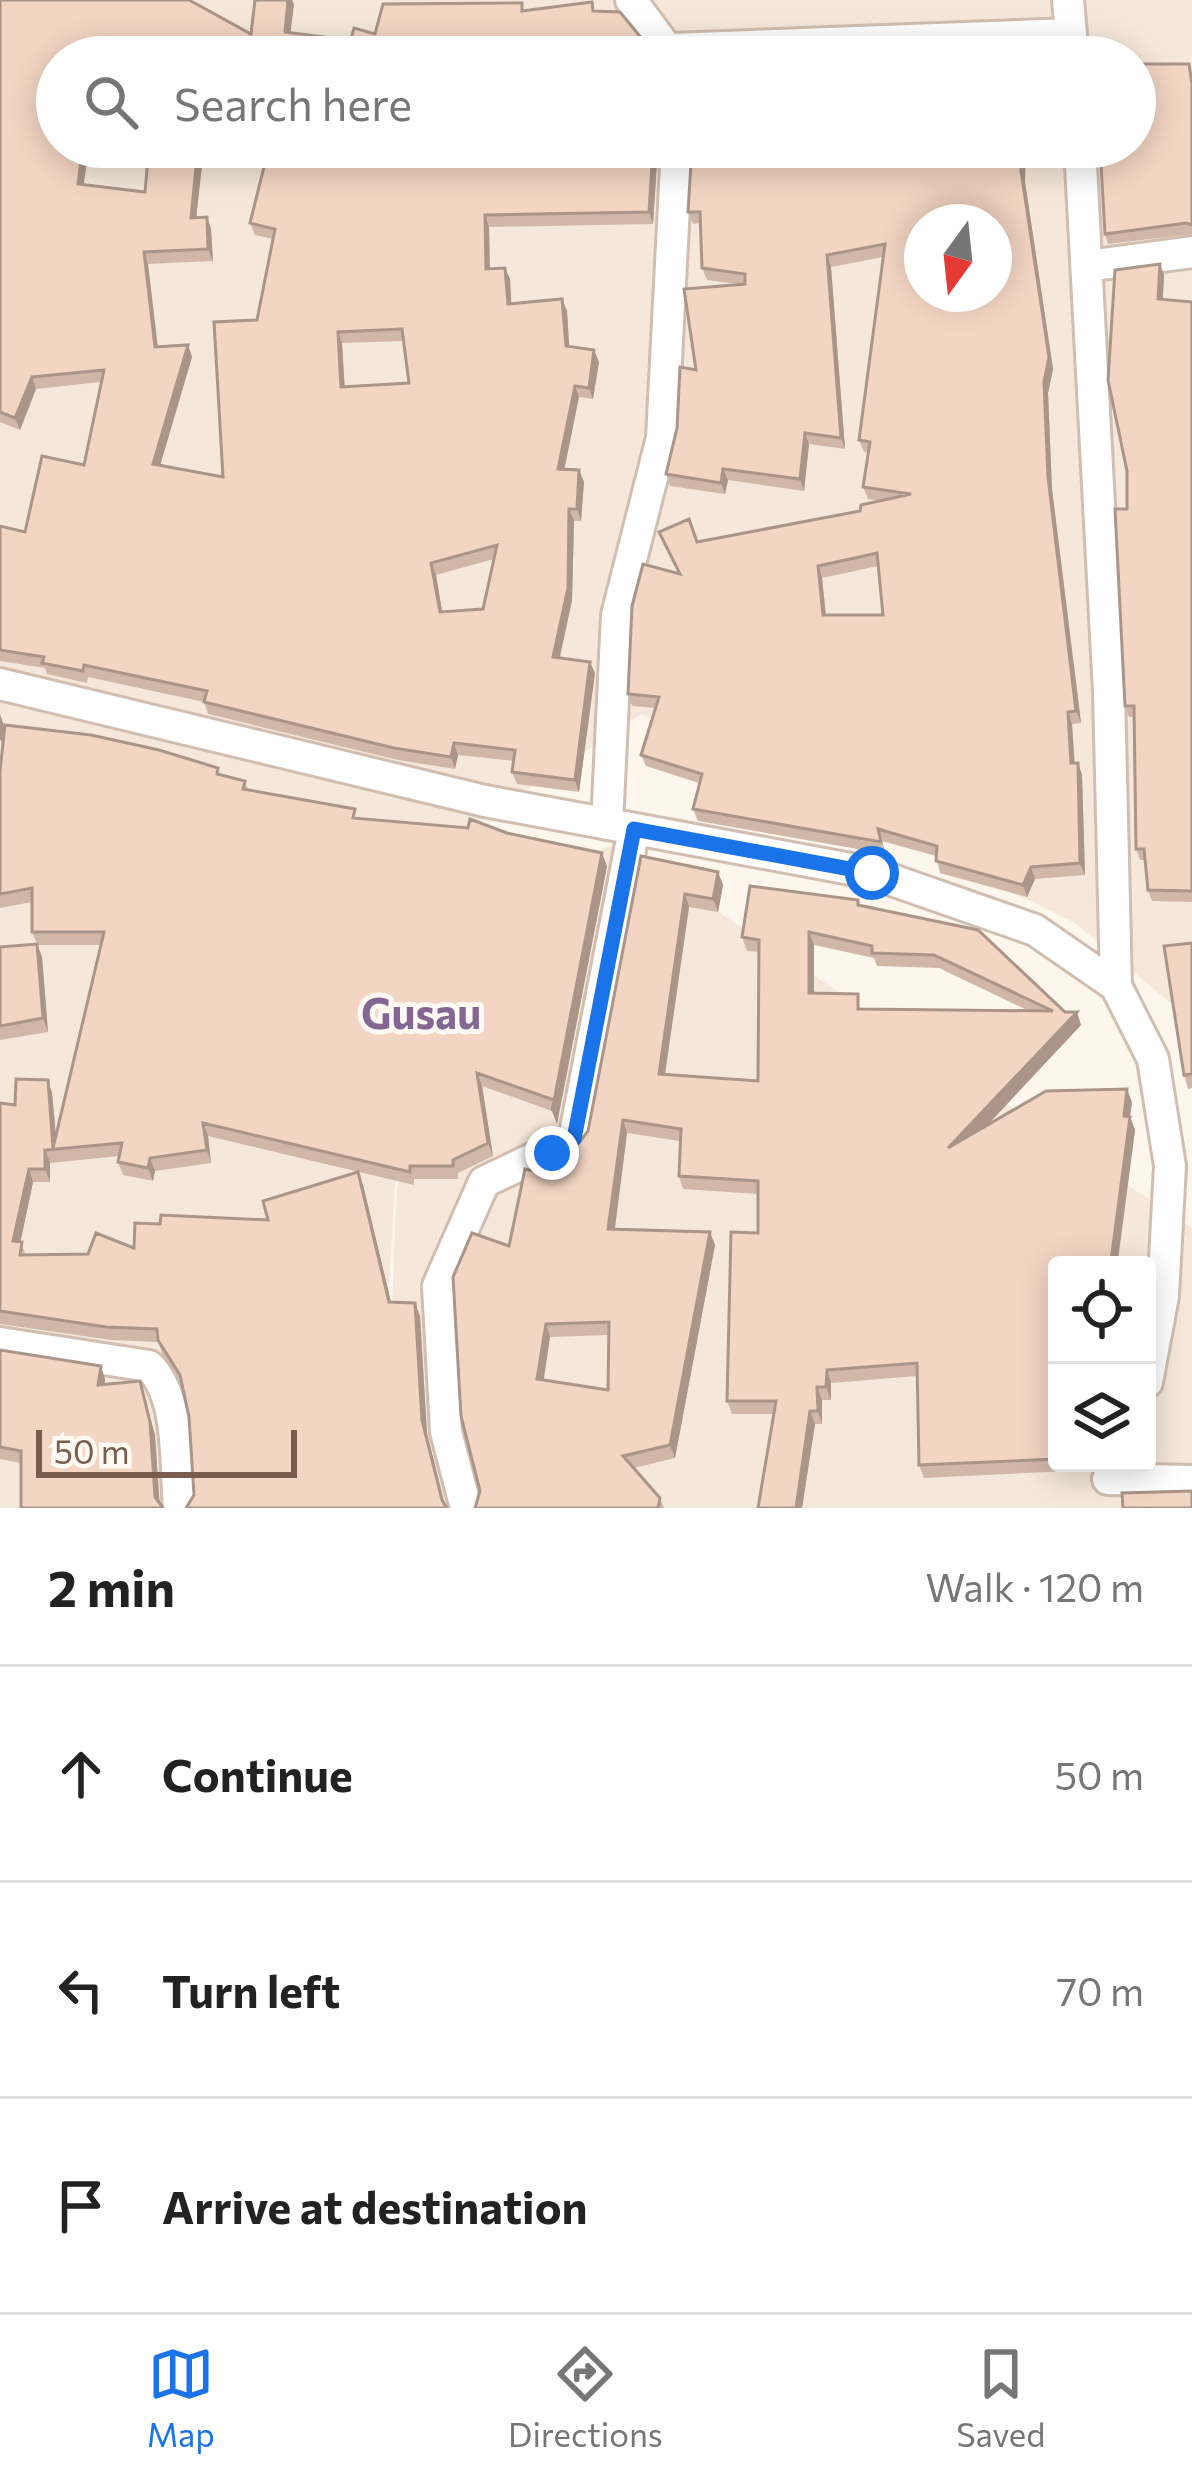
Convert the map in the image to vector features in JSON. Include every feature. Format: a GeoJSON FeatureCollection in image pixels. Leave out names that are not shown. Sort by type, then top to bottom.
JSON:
{"type":"FeatureCollection","features":[{"type":"Feature","properties":{"kind":"street"},"geometry":{"type":"LineString","coordinates":[[631,0],[660,36]]}},
{"type":"Feature","properties":{"kind":"street"},"geometry":{"type":"LineString","coordinates":[[1068,0],[1071,36]]}},
{"type":"Feature","properties":{"kind":"street"},"geometry":{"type":"LineString","coordinates":[[466,1508],[446,1432],[438,1286],[484,1182],[574,1139],[621,826],[617,615],[662,438],[676,168]]}},
{"type":"Feature","properties":{"kind":"street"},"geometry":{"type":"LineString","coordinates":[[1081,168],[1109,692],[1116,986],[1153,1059],[1180,1140],[1150,1364]]}},
{"type":"Feature","properties":{"kind":"street"},"geometry":{"type":"LineString","coordinates":[[1087,266],[1192,252]]}},
{"type":"Feature","properties":{"kind":"street"},"geometry":{"type":"LineString","coordinates":[[0,684],[485,801],[872,873],[1035,930],[1116,986]]}},
{"type":"Feature","properties":{"kind":"street"},"geometry":{"type":"LineString","coordinates":[[0,1343],[149,1366],[162,1379],[169,1410],[179,1508]]}},
{"type":"Feature","properties":{"kind":"street"},"geometry":{"type":"LineString","coordinates":[[1107,1484],[1192,1481]]}},
{"type":"Feature","properties":{"kind":"shaded area"},"geometry":{"type":"Polygon","coordinates":[[[0,0],[1192,0],[1192,1021],[1075,923],[641,714],[482,821],[461,895],[617,844],[1192,1228],[1192,1508],[383,1508],[397,1189],[444,963],[398,1124],[377,1508],[0,1508],[0,0]]]}},
{"type":"Feature","properties":{"kind":"building"},"geometry":{"type":"Polygon","coordinates":[[[0,0],[189,0],[251,34],[255,0],[288,0],[285,32],[316,36],[36,36],[36,168],[80,168],[78,184],[145,192],[147,168],[196,168],[191,218],[207,217],[208,249],[144,252],[155,347],[188,345],[153,464],[223,477],[214,322],[257,320],[275,229],[250,223],[264,168],[652,168],[649,212],[485,215],[486,269],[505,268],[508,304],[562,299],[566,346],[594,350],[589,388],[575,386],[558,469],[579,470],[577,509],[569,509],[568,588],[553,657],[590,662],[575,780],[512,772],[515,750],[454,743],[451,757],[394,748],[204,702],[207,691],[84,665],[83,671],[42,663],[44,657],[0,650],[0,526],[25,532],[42,456],[84,465],[104,370],[32,377],[15,418],[0,412],[0,0]],[[402,329],[338,332],[341,387],[409,383],[402,329]],[[497,545],[431,563],[440,612],[483,609],[497,545]]]}},
{"type":"Feature","properties":{"kind":"building"},"geometry":{"type":"Polygon","coordinates":[[[592,2],[593,11],[620,12],[640,36],[352,36],[354,28],[375,34],[383,4],[522,3],[522,11],[592,2]]]}},
{"type":"Feature","properties":{"kind":"building"},"geometry":{"type":"Polygon","coordinates":[[[1156,64],[1189,64],[1192,225],[1105,234],[1101,168],[1156,168],[1156,64]]]}},
{"type":"Feature","properties":{"kind":"building"},"geometry":{"type":"Polygon","coordinates":[[[691,168],[1021,168],[1049,357],[1044,382],[1048,477],[1076,711],[1068,712],[1071,763],[1078,763],[1080,863],[1031,867],[1023,885],[936,861],[937,846],[878,829],[881,842],[693,809],[702,774],[641,755],[659,697],[628,694],[632,606],[643,564],[680,574],[659,532],[689,519],[697,542],[860,511],[861,505],[911,494],[863,487],[870,442],[859,440],[885,244],[827,255],[841,438],[805,433],[800,479],[723,469],[721,483],[666,474],[677,428],[680,367],[696,370],[684,289],[745,284],[745,274],[702,268],[700,212],[688,212],[691,168]],[[877,553],[818,566],[823,615],[883,615],[877,553]]]}},
{"type":"Feature","properties":{"kind":"building"},"geometry":{"type":"Polygon","coordinates":[[[1160,264],[1158,299],[1192,302],[1192,891],[1148,890],[1144,849],[1136,849],[1134,706],[1125,706],[1115,509],[1127,509],[1127,471],[1108,380],[1115,270],[1160,264]]]}},
{"type":"Feature","properties":{"kind":"building"},"geometry":{"type":"Polygon","coordinates":[[[5,725],[91,735],[159,750],[218,768],[217,774],[245,781],[243,789],[355,809],[353,818],[468,828],[470,819],[507,833],[602,853],[552,1111],[554,1100],[477,1073],[488,1143],[453,1160],[453,1166],[410,1166],[410,1172],[203,1123],[207,1150],[150,1158],[148,1168],[118,1162],[122,1143],[45,1150],[45,1169],[29,1169],[13,1241],[22,1242],[20,1255],[88,1254],[96,1233],[134,1248],[135,1223],[160,1224],[161,1215],[268,1220],[263,1201],[358,1172],[389,1302],[415,1303],[422,1420],[447,1508],[186,1508],[194,1495],[189,1417],[180,1375],[158,1340],[157,1329],[106,1327],[0,1311],[0,1103],[15,1105],[16,1079],[48,1080],[53,1148],[104,932],[32,932],[32,888],[0,894],[0,771],[5,725]]]}},
{"type":"Feature","properties":{"kind":"building"},"geometry":{"type":"Polygon","coordinates":[[[641,856],[718,872],[713,899],[685,894],[659,1074],[758,1081],[759,940],[742,937],[750,886],[858,900],[858,905],[978,930],[1065,1012],[1077,1012],[948,1148],[1046,1091],[1127,1089],[1124,1116],[1130,1117],[1112,1256],[1048,1256],[1048,1459],[919,1465],[917,1363],[827,1370],[826,1387],[817,1387],[818,1411],[810,1411],[796,1508],[758,1508],[776,1401],[727,1401],[731,1232],[758,1233],[758,1181],[679,1176],[681,1129],[623,1120],[608,1229],[710,1232],[670,1445],[623,1456],[660,1498],[658,1508],[475,1508],[480,1491],[461,1416],[453,1277],[472,1233],[509,1246],[525,1169],[545,1173],[546,1158],[579,1143],[588,1131],[641,856]],[[809,932],[809,993],[858,994],[858,1009],[1053,1011],[934,955],[872,953],[872,946],[809,932]],[[609,1322],[546,1324],[537,1379],[608,1390],[609,1322]]]}},
{"type":"Feature","properties":{"kind":"building"},"geometry":{"type":"Polygon","coordinates":[[[1192,943],[1192,1074],[1184,1075],[1164,946],[1192,943]]]}},
{"type":"Feature","properties":{"kind":"building"},"geometry":{"type":"Polygon","coordinates":[[[37,944],[43,1018],[0,1026],[0,947],[37,944]]]}},
{"type":"Feature","properties":{"kind":"building"},"geometry":{"type":"Polygon","coordinates":[[[0,1350],[101,1366],[98,1385],[140,1381],[150,1422],[155,1497],[163,1508],[21,1508],[21,1451],[0,1447],[0,1350]]]}},
{"type":"Feature","properties":{"kind":"building"},"geometry":{"type":"Polygon","coordinates":[[[1192,1491],[1192,1508],[1123,1508],[1122,1493],[1192,1491]]]}},
{"type":"Feature","properties":{"kind":"district","name":"Gusau"},"geometry":{"type":"Point","coordinates":[421,1014]}},
{"type":"Feature","properties":{"kind":"route"},"geometry":{"type":"LineString","coordinates":[[552,1153],[574,1139],[634,829],[872,873]]}}]}
